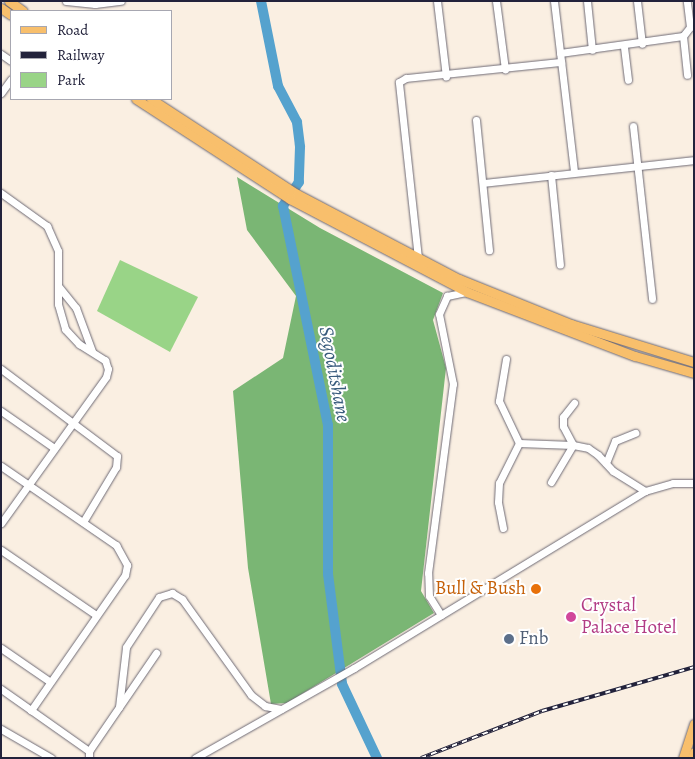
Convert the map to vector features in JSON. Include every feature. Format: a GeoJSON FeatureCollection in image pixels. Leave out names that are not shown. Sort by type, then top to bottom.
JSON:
{"type":"FeatureCollection","features":[{"type":"Feature","properties":{"kind":"main road"},"geometry":{"type":"LineString","coordinates":[[9,1],[22,10]]}},
{"type":"Feature","properties":{"kind":"main road"},"geometry":{"type":"LineString","coordinates":[[138,100],[293,196],[467,292],[635,356],[694,373]]}},
{"type":"Feature","properties":{"kind":"main road"},"geometry":{"type":"LineString","coordinates":[[152,100],[251,170]]}},
{"type":"Feature","properties":{"kind":"main road"},"geometry":{"type":"LineString","coordinates":[[293,196],[516,304],[571,324],[694,362]]}},
{"type":"Feature","properties":{"kind":"main road"},"geometry":{"type":"LineString","coordinates":[[683,758],[694,724]]}},
{"type":"Feature","properties":{"kind":"main road"},"geometry":{"type":"LineString","coordinates":[[692,758],[694,752]]}},
{"type":"Feature","properties":{"kind":"street"},"geometry":{"type":"LineString","coordinates":[[66,1],[95,3],[120,1]]}},
{"type":"Feature","properties":{"kind":"street"},"geometry":{"type":"LineString","coordinates":[[437,1],[446,76]]}},
{"type":"Feature","properties":{"kind":"street"},"geometry":{"type":"LineString","coordinates":[[496,1],[505,69]]}},
{"type":"Feature","properties":{"kind":"street"},"geometry":{"type":"LineString","coordinates":[[554,1],[574,172]]}},
{"type":"Feature","properties":{"kind":"street"},"geometry":{"type":"LineString","coordinates":[[587,1],[592,50]]}},
{"type":"Feature","properties":{"kind":"street"},"geometry":{"type":"LineString","coordinates":[[637,1],[642,44]]}},
{"type":"Feature","properties":{"kind":"street"},"geometry":{"type":"LineString","coordinates":[[560,53],[624,47],[683,36],[690,27],[687,1]]}},
{"type":"Feature","properties":{"kind":"street"},"geometry":{"type":"LineString","coordinates":[[683,36],[687,75]]}},
{"type":"Feature","properties":{"kind":"street"},"geometry":{"type":"LineString","coordinates":[[624,47],[628,80]]}},
{"type":"Feature","properties":{"kind":"street"},"geometry":{"type":"LineString","coordinates":[[418,258],[398,86],[406,78],[446,76],[561,62]]}},
{"type":"Feature","properties":{"kind":"street"},"geometry":{"type":"LineString","coordinates":[[1,93],[10,80]]}},
{"type":"Feature","properties":{"kind":"street"},"geometry":{"type":"LineString","coordinates":[[476,120],[489,250]]}},
{"type":"Feature","properties":{"kind":"street"},"geometry":{"type":"LineString","coordinates":[[633,126],[652,299]]}},
{"type":"Feature","properties":{"kind":"street"},"geometry":{"type":"LineString","coordinates":[[483,183],[694,160]]}},
{"type":"Feature","properties":{"kind":"street"},"geometry":{"type":"LineString","coordinates":[[551,175],[560,265]]}},
{"type":"Feature","properties":{"kind":"street"},"geometry":{"type":"LineString","coordinates":[[1,192],[50,232],[58,251],[58,304],[65,329],[70,337],[92,351],[107,364],[106,377],[2,520]]}},
{"type":"Feature","properties":{"kind":"street"},"geometry":{"type":"LineString","coordinates":[[59,287],[76,308],[92,351]]}},
{"type":"Feature","properties":{"kind":"street"},"geometry":{"type":"LineString","coordinates":[[440,615],[429,596],[428,573],[453,384],[439,314],[447,296],[467,292]]}},
{"type":"Feature","properties":{"kind":"street"},"geometry":{"type":"LineString","coordinates":[[506,359],[500,401],[519,443]]}},
{"type":"Feature","properties":{"kind":"street"},"geometry":{"type":"LineString","coordinates":[[1,369],[71,424],[112,452],[118,462],[83,522]]}},
{"type":"Feature","properties":{"kind":"street"},"geometry":{"type":"LineString","coordinates":[[573,445],[562,426],[564,417],[574,403]]}},
{"type":"Feature","properties":{"kind":"street"},"geometry":{"type":"LineString","coordinates":[[1,411],[54,448]]}},
{"type":"Feature","properties":{"kind":"street"},"geometry":{"type":"LineString","coordinates":[[606,463],[615,441],[635,433]]}},
{"type":"Feature","properties":{"kind":"street"},"geometry":{"type":"LineString","coordinates":[[519,443],[573,445],[594,451],[613,471],[645,491]]}},
{"type":"Feature","properties":{"kind":"street"},"geometry":{"type":"LineString","coordinates":[[504,528],[498,502],[498,483],[519,443]]}},
{"type":"Feature","properties":{"kind":"street"},"geometry":{"type":"LineString","coordinates":[[551,482],[573,445]]}},
{"type":"Feature","properties":{"kind":"street"},"geometry":{"type":"LineString","coordinates":[[1,466],[122,551],[127,565],[125,575],[30,710]]}},
{"type":"Feature","properties":{"kind":"street"},"geometry":{"type":"LineString","coordinates":[[195,758],[354,668],[645,491],[673,483],[694,483]]}},
{"type":"Feature","properties":{"kind":"street"},"geometry":{"type":"LineString","coordinates":[[1,550],[96,615]]}},
{"type":"Feature","properties":{"kind":"street"},"geometry":{"type":"LineString","coordinates":[[120,707],[126,647],[159,597],[172,593],[182,599],[251,695],[265,706],[283,709]]}},
{"type":"Feature","properties":{"kind":"street"},"geometry":{"type":"LineString","coordinates":[[1,648],[49,681]]}},
{"type":"Feature","properties":{"kind":"street"},"geometry":{"type":"LineString","coordinates":[[1,689],[89,754],[156,653]]}},
{"type":"Feature","properties":{"kind":"street"},"geometry":{"type":"LineString","coordinates":[[1,729],[51,758]]}},
{"type":"Feature","properties":{"kind":"green space"},"geometry":{"type":"Polygon","coordinates":[[[237,177],[320,228],[443,293],[433,320],[446,368],[421,591],[434,613],[287,703],[271,704],[248,568],[233,391],[283,358],[296,296],[247,230],[237,177]]]}},
{"type":"Feature","properties":{"kind":"green space"},"geometry":{"type":"Polygon","coordinates":[[[120,260],[198,297],[170,352],[97,311],[120,260]]]}},
{"type":"Feature","properties":{"kind":"waterway","name":"Segoditshane"},"geometry":{"type":"LineString","coordinates":[[261,1],[278,86],[297,122],[300,147],[299,182],[283,206],[328,425],[328,574],[342,684],[377,758]]}},
{"type":"Feature","properties":{"kind":"railway"},"geometry":{"type":"LineString","coordinates":[[421,758],[542,711],[694,667]]}},
{"type":"Feature","properties":{"kind":"place","name":"Bull & Bush"},"geometry":{"type":"Point","coordinates":[536,589]}},
{"type":"Feature","properties":{"kind":"place","name":"Crystal Palace Hotel"},"geometry":{"type":"Point","coordinates":[571,617]}},
{"type":"Feature","properties":{"kind":"place","name":"Fnb"},"geometry":{"type":"Point","coordinates":[509,639]}}]}
